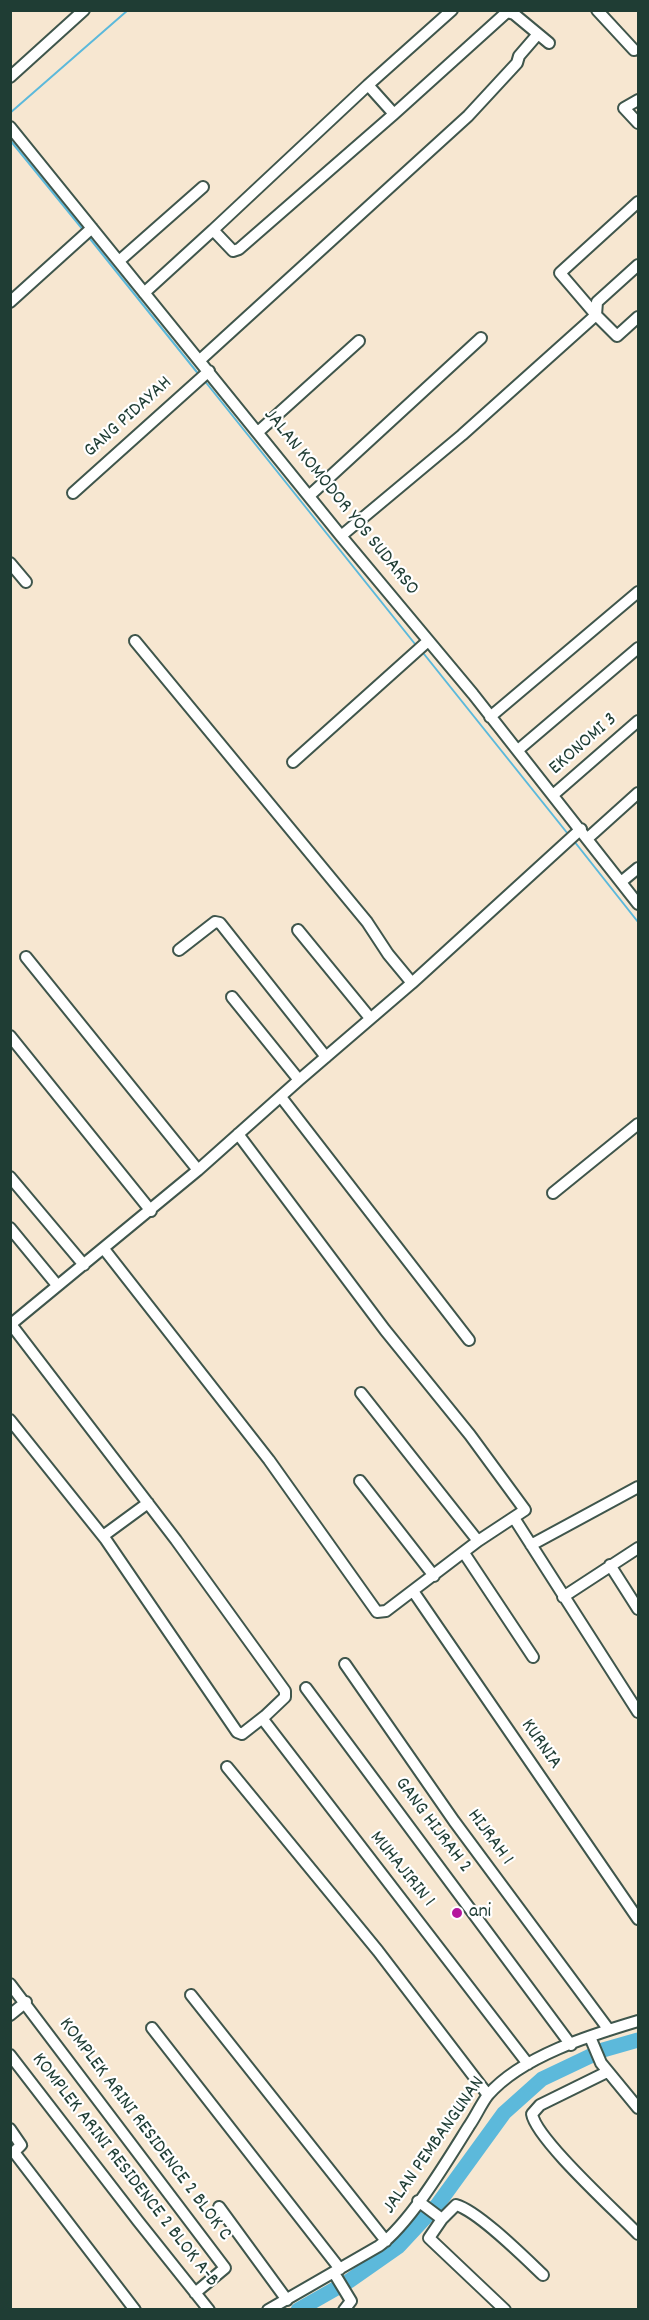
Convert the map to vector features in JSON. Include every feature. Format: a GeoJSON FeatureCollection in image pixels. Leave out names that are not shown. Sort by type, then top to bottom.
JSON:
{"type":"FeatureCollection","features":[{"type":"Feature","properties":{"kind":"street"},"geometry":{"type":"LineString","coordinates":[[10,77],[84,10]]}},
{"type":"Feature","properties":{"kind":"street"},"geometry":{"type":"LineString","coordinates":[[144,293],[452,10]]}},
{"type":"Feature","properties":{"kind":"street"},"geometry":{"type":"LineString","coordinates":[[597,10],[634,50]]}},
{"type":"Feature","properties":{"kind":"street"},"geometry":{"type":"LineString","coordinates":[[213,231],[233,251],[239,249],[507,12],[514,14],[549,43]]}},
{"type":"Feature","properties":{"kind":"street"},"geometry":{"type":"LineString","coordinates":[[200,360],[468,116],[517,63],[519,56],[538,34]]}},
{"type":"Feature","properties":{"kind":"street"},"geometry":{"type":"LineString","coordinates":[[368,85],[394,114]]}},
{"type":"Feature","properties":{"kind":"street"},"geometry":{"type":"LineString","coordinates":[[639,100],[624,108],[639,123]]}},
{"type":"Feature","properties":{"kind":"street","name":"JALAN KOMODOR YOS SUDARSO"},"geometry":{"type":"LineString","coordinates":[[10,127],[88,231],[119,261],[200,360],[206,373],[258,432],[341,537],[386,587],[518,750],[578,831],[588,838],[639,904]]}},
{"type":"Feature","properties":{"kind":"street"},"geometry":{"type":"LineString","coordinates":[[119,261],[203,187]]}},
{"type":"Feature","properties":{"kind":"street"},"geometry":{"type":"LineString","coordinates":[[639,202],[560,273],[617,336],[639,317]]}},
{"type":"Feature","properties":{"kind":"street"},"geometry":{"type":"LineString","coordinates":[[10,302],[88,231]]}},
{"type":"Feature","properties":{"kind":"street"},"geometry":{"type":"LineString","coordinates":[[341,537],[462,435],[596,315],[597,302],[639,265]]}},
{"type":"Feature","properties":{"kind":"street"},"geometry":{"type":"LineString","coordinates":[[309,496],[481,338]]}},
{"type":"Feature","properties":{"kind":"street"},"geometry":{"type":"LineString","coordinates":[[258,432],[359,341]]}},
{"type":"Feature","properties":{"kind":"street","name":"GANG PIDAYAH"},"geometry":{"type":"LineString","coordinates":[[73,493],[206,373]]}},
{"type":"Feature","properties":{"kind":"street"},"geometry":{"type":"LineString","coordinates":[[10,563],[26,582]]}},
{"type":"Feature","properties":{"kind":"street"},"geometry":{"type":"LineString","coordinates":[[490,717],[639,592]]}},
{"type":"Feature","properties":{"kind":"street"},"geometry":{"type":"LineString","coordinates":[[135,641],[367,922],[388,954],[412,983]]}},
{"type":"Feature","properties":{"kind":"street"},"geometry":{"type":"LineString","coordinates":[[293,762],[428,641]]}},
{"type":"Feature","properties":{"kind":"street"},"geometry":{"type":"LineString","coordinates":[[518,750],[639,648]]}},
{"type":"Feature","properties":{"kind":"street","name":"EKONOMI 3"},"geometry":{"type":"LineString","coordinates":[[553,795],[639,721]]}},
{"type":"Feature","properties":{"kind":"street"},"geometry":{"type":"LineString","coordinates":[[588,838],[639,793]]}},
{"type":"Feature","properties":{"kind":"street"},"geometry":{"type":"LineString","coordinates":[[10,1420],[103,1536],[237,1732],[242,1734],[266,1721],[285,1697],[285,1691],[148,1503],[11,1324],[152,1211],[412,983],[578,831]]}},
{"type":"Feature","properties":{"kind":"street"},"geometry":{"type":"LineString","coordinates":[[621,882],[639,868]]}},
{"type":"Feature","properties":{"kind":"street"},"geometry":{"type":"LineString","coordinates":[[179,950],[215,922],[220,923],[326,1057]]}},
{"type":"Feature","properties":{"kind":"street"},"geometry":{"type":"LineString","coordinates":[[298,930],[370,1018]]}},
{"type":"Feature","properties":{"kind":"street"},"geometry":{"type":"LineString","coordinates":[[26,957],[198,1170]]}},
{"type":"Feature","properties":{"kind":"street"},"geometry":{"type":"LineString","coordinates":[[232,997],[299,1080]]}},
{"type":"Feature","properties":{"kind":"street"},"geometry":{"type":"LineString","coordinates":[[10,1036],[152,1211]]}},
{"type":"Feature","properties":{"kind":"street"},"geometry":{"type":"LineString","coordinates":[[281,1097],[469,1340]]}},
{"type":"Feature","properties":{"kind":"street"},"geometry":{"type":"LineString","coordinates":[[553,1192],[639,1124]]}},
{"type":"Feature","properties":{"kind":"street"},"geometry":{"type":"LineString","coordinates":[[104,1250],[269,1460],[377,1612],[386,1611],[478,1541],[525,1510],[238,1134]]}},
{"type":"Feature","properties":{"kind":"street"},"geometry":{"type":"LineString","coordinates":[[10,1177],[84,1265]]}},
{"type":"Feature","properties":{"kind":"street"},"geometry":{"type":"LineString","coordinates":[[10,1228],[57,1285]]}},
{"type":"Feature","properties":{"kind":"street"},"geometry":{"type":"LineString","coordinates":[[361,1393],[478,1541]]}},
{"type":"Feature","properties":{"kind":"street"},"geometry":{"type":"LineString","coordinates":[[360,1481],[434,1576]]}},
{"type":"Feature","properties":{"kind":"street"},"geometry":{"type":"LineString","coordinates":[[531,1545],[639,1487]]}},
{"type":"Feature","properties":{"kind":"street"},"geometry":{"type":"LineString","coordinates":[[103,1536],[148,1503]]}},
{"type":"Feature","properties":{"kind":"street"},"geometry":{"type":"LineString","coordinates":[[514,1518],[562,1596],[639,1712]]}},
{"type":"Feature","properties":{"kind":"street"},"geometry":{"type":"LineString","coordinates":[[562,1596],[639,1548]]}},
{"type":"Feature","properties":{"kind":"street"},"geometry":{"type":"LineString","coordinates":[[464,1553],[533,1657]]}},
{"type":"Feature","properties":{"kind":"street"},"geometry":{"type":"LineString","coordinates":[[610,1565],[639,1609]]}},
{"type":"Feature","properties":{"kind":"street","name":"KURNIA"},"geometry":{"type":"LineString","coordinates":[[413,1591],[639,1919]]}},
{"type":"Feature","properties":{"kind":"street","name":"HIJRAH 1"},"geometry":{"type":"LineString","coordinates":[[345,1664],[454,1821],[609,2030]]}},
{"type":"Feature","properties":{"kind":"street","name":"GANG HIJRAH 2"},"geometry":{"type":"LineString","coordinates":[[306,1688],[571,2045]]}},
{"type":"Feature","properties":{"kind":"street","name":"MUHAJIRIN 1"},"geometry":{"type":"LineString","coordinates":[[266,1721],[528,2064]]}},
{"type":"Feature","properties":{"kind":"street"},"geometry":{"type":"LineString","coordinates":[[227,1767],[378,1951],[488,2095]]}},
{"type":"Feature","properties":{"kind":"street","name":"KOMPLEK ARINI RESIDENCE 2 BLOK C"},"geometry":{"type":"LineString","coordinates":[[10,1984],[26,2002],[225,2268],[195,2293]]}},
{"type":"Feature","properties":{"kind":"street"},"geometry":{"type":"LineString","coordinates":[[191,1995],[386,2241]]}},
{"type":"Feature","properties":{"kind":"street"},"geometry":{"type":"LineString","coordinates":[[10,2015],[26,2002]]}},
{"type":"Feature","properties":{"kind":"street","name":"JALAN PEMBANGUNAN"},"geometry":{"type":"LineString","coordinates":[[268,2310],[386,2241],[421,2203],[488,2095],[528,2064],[571,2045],[592,2042],[609,2030],[639,2021]]}},
{"type":"Feature","properties":{"kind":"street"},"geometry":{"type":"LineString","coordinates":[[152,2028],[336,2272],[351,2301],[344,2310]]}},
{"type":"Feature","properties":{"kind":"street"},"geometry":{"type":"LineString","coordinates":[[592,2042],[604,2068],[639,2108]]}},
{"type":"Feature","properties":{"kind":"street","name":"KOMPLEK ARINI RESIDENCE 2 BLOK A-B"},"geometry":{"type":"LineString","coordinates":[[10,2055],[209,2310]]}},
{"type":"Feature","properties":{"kind":"street"},"geometry":{"type":"LineString","coordinates":[[604,2068],[540,2105],[532,2114],[533,2121],[551,2146],[639,2234]]}},
{"type":"Feature","properties":{"kind":"street"},"geometry":{"type":"LineString","coordinates":[[10,2129],[21,2145],[12,2153],[135,2310]]}},
{"type":"Feature","properties":{"kind":"street"},"geometry":{"type":"LineString","coordinates":[[421,2203],[440,2217]]}},
{"type":"Feature","properties":{"kind":"street"},"geometry":{"type":"LineString","coordinates":[[506,2310],[429,2238],[440,2217],[456,2205],[460,2206],[505,2241],[543,2275]]}},
{"type":"Feature","properties":{"kind":"street"},"geometry":{"type":"LineString","coordinates":[[219,2207],[287,2300]]}},
{"type":"Feature","properties":{"kind":"waterway"},"geometry":{"type":"LineString","coordinates":[[10,113],[128,10]]}},
{"type":"Feature","properties":{"kind":"waterway"},"geometry":{"type":"LineString","coordinates":[[10,140],[84,231]]}},
{"type":"Feature","properties":{"kind":"waterway"},"geometry":{"type":"LineString","coordinates":[[87,235],[200,376]]}},
{"type":"Feature","properties":{"kind":"waterway"},"geometry":{"type":"LineString","coordinates":[[204,380],[415,644]]}},
{"type":"Feature","properties":{"kind":"waterway"},"geometry":{"type":"LineString","coordinates":[[424,654],[568,834]]}},
{"type":"Feature","properties":{"kind":"waterway"},"geometry":{"type":"LineString","coordinates":[[574,841],[638,922]]}},
{"type":"Feature","properties":{"kind":"waterway"},"geometry":{"type":"LineString","coordinates":[[298,2310],[349,2281],[399,2246],[438,2204],[504,2113],[542,2079],[603,2050],[638,2040]]}},
{"type":"Feature","properties":{"kind":"place","name":"ani"},"geometry":{"type":"Point","coordinates":[457,1913]}}]}
